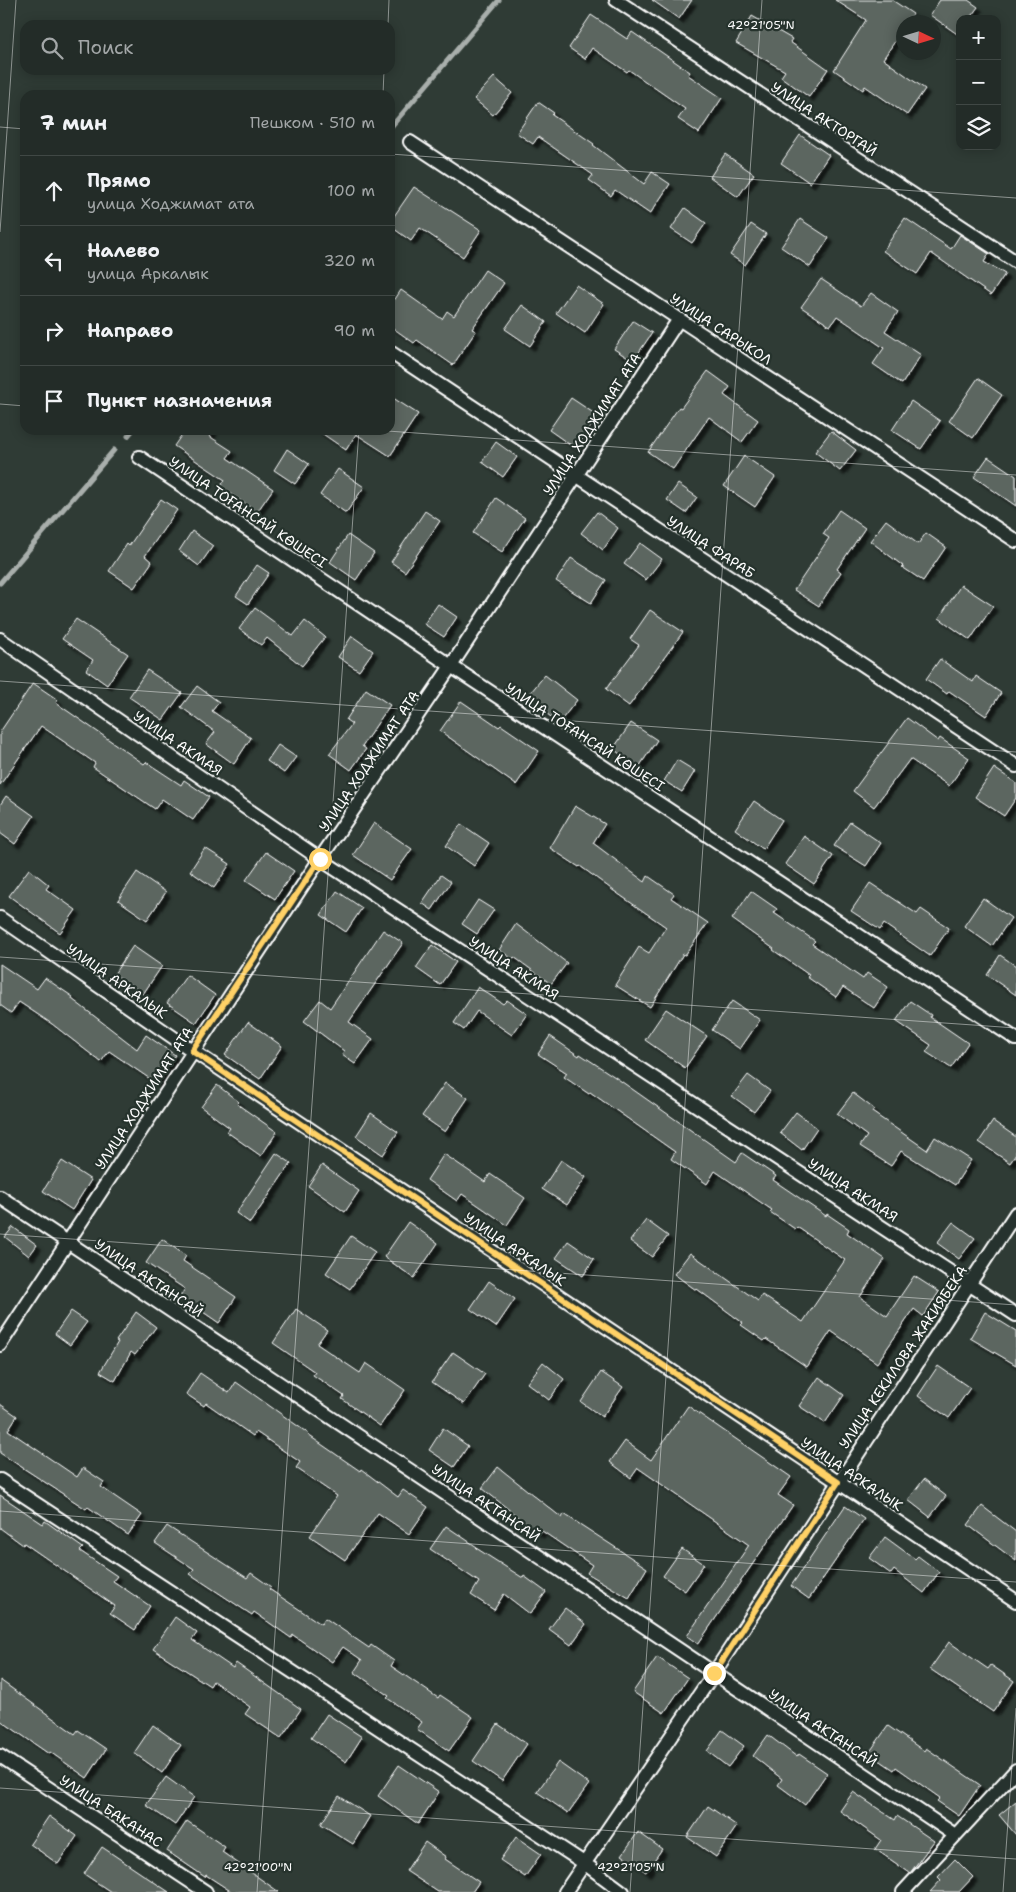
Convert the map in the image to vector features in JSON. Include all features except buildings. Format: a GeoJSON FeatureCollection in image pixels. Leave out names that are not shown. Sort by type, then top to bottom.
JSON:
{"type":"FeatureCollection","features":[{"type":"Feature","properties":{"kind":"street","name":"УЛИЦА АКТОРГАЙ"},"geometry":{"type":"LineString","coordinates":[[616,0],[1016,262]]}},
{"type":"Feature","properties":{"kind":"street","name":"УЛИЦА САРЫКОЛ"},"geometry":{"type":"LineString","coordinates":[[410,142],[1016,541]]}},
{"type":"Feature","properties":{"kind":"street","name":"УЛИЦА ХОДЖИМАТ АТА"},"geometry":{"type":"LineString","coordinates":[[0,1345],[192,1051],[452,666],[679,319]]}},
{"type":"Feature","properties":{"kind":"street","name":"УЛИЦА ФАРАБ"},"geometry":{"type":"LineString","coordinates":[[395,355],[1016,766]]}},
{"type":"Feature","properties":{"kind":"street","name":"УЛИЦА ТОҒАНСАЙ КӨШЕСІ"},"geometry":{"type":"LineString","coordinates":[[139,457],[1016,1039]]}},
{"type":"Feature","properties":{"kind":"street","name":"УЛИЦА АКМАЯ"},"geometry":{"type":"LineString","coordinates":[[0,639],[320,859],[1016,1316]]}},
{"type":"Feature","properties":{"kind":"street","name":"УЛИЦА АРКАЛЫК"},"geometry":{"type":"LineString","coordinates":[[0,918],[192,1051],[1016,1602]]}},
{"type":"Feature","properties":{"kind":"street","name":"УЛИЦА АКТАНСАЙ"},"geometry":{"type":"LineString","coordinates":[[0,1197],[955,1836]]}},
{"type":"Feature","properties":{"kind":"street","name":"УЛИЦА КЕКИЛОВА ЖАКИЯБЕКА"},"geometry":{"type":"LineString","coordinates":[[565,1892],[714,1673],[1016,1213]]}},
{"type":"Feature","properties":{"kind":"street"},"geometry":{"type":"LineString","coordinates":[[0,1480],[584,1863],[624,1892]]}},
{"type":"Feature","properties":{"kind":"street","name":"УЛИЦА БАКАНАС"},"geometry":{"type":"LineString","coordinates":[[0,1756],[206,1892]]}},
{"type":"Feature","properties":{"kind":"street"},"geometry":{"type":"LineString","coordinates":[[903,1892],[1016,1770]]}},
{"type":"Feature","properties":{"kind":"waterway"},"geometry":{"type":"LineString","coordinates":[[395,122],[499,0]]}},
{"type":"Feature","properties":{"kind":"waterway"},"geometry":{"type":"LineString","coordinates":[[0,583],[114,450]]}},
{"type":"Feature","properties":{"kind":"route"},"geometry":{"type":"LineString","coordinates":[[320,859],[192,1051],[838,1482],[714,1673]]}}]}
